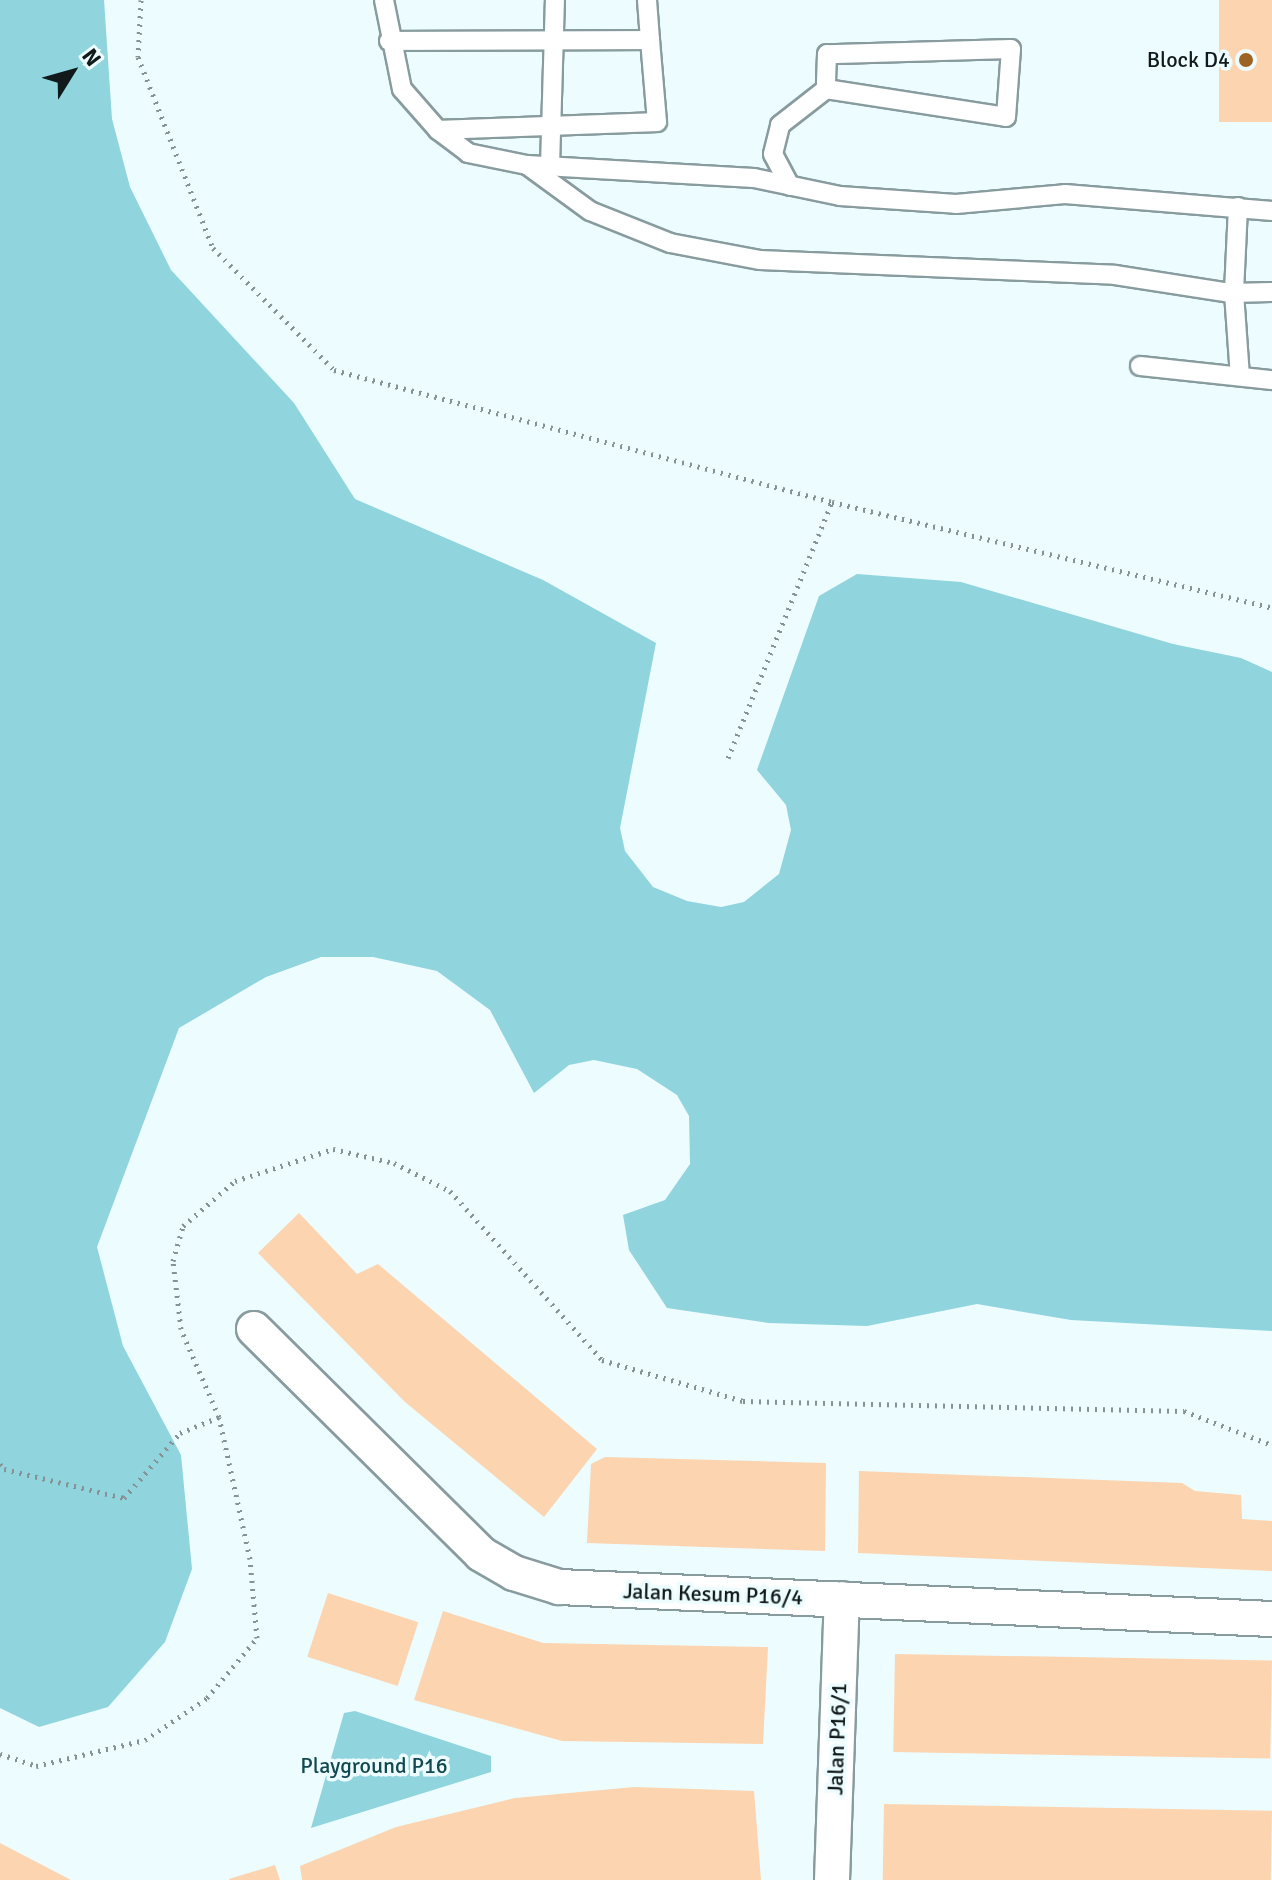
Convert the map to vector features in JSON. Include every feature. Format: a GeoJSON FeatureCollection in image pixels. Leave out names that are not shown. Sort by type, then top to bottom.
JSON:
{"type":"FeatureCollection","features":[{"type":"Feature","properties":{"kind":"street","name":"Jalan Kesum P16/4"},"geometry":{"type":"LineString","coordinates":[[254,1329],[481,1554],[514,1573],[559,1587],[1272,1619]]}},
{"type":"Feature","properties":{"kind":"street","name":"Jalan P16/1"},"geometry":{"type":"LineString","coordinates":[[832,1880],[842,1599]]}},
{"type":"Feature","properties":{"kind":"lane"},"geometry":{"type":"LineString","coordinates":[[384,0],[389,41],[402,89],[438,130],[468,153],[527,165],[754,178],[840,196],[956,204],[1065,194],[1272,211]]}},
{"type":"Feature","properties":{"kind":"lane"},"geometry":{"type":"LineString","coordinates":[[550,166],[555,0]]}},
{"type":"Feature","properties":{"kind":"lane"},"geometry":{"type":"LineString","coordinates":[[438,130],[657,122],[647,0]]}},
{"type":"Feature","properties":{"kind":"lane"},"geometry":{"type":"LineString","coordinates":[[389,41],[555,37],[650,40]]}},
{"type":"Feature","properties":{"kind":"lane"},"geometry":{"type":"LineString","coordinates":[[790,186],[773,154],[780,125],[826,89],[1006,117],[1011,49],[827,54],[826,89]]}},
{"type":"Feature","properties":{"kind":"lane"},"geometry":{"type":"LineString","coordinates":[[527,165],[590,211],[670,243],[760,260],[1115,275],[1234,293],[1272,292]]}},
{"type":"Feature","properties":{"kind":"lane"},"geometry":{"type":"LineString","coordinates":[[1238,207],[1234,293],[1240,376]]}},
{"type":"Feature","properties":{"kind":"lane"},"geometry":{"type":"LineString","coordinates":[[1140,366],[1272,380]]}},
{"type":"Feature","properties":{"kind":"path"},"geometry":{"type":"LineString","coordinates":[[141,0],[138,57],[213,248],[334,370],[832,502],[1272,608]]}},
{"type":"Feature","properties":{"kind":"path"},"geometry":{"type":"LineString","coordinates":[[728,758],[832,502]]}},
{"type":"Feature","properties":{"kind":"path"},"geometry":{"type":"LineString","coordinates":[[0,1754],[36,1766],[145,1740],[207,1698],[257,1638],[250,1559],[219,1417],[181,1329],[173,1261],[183,1226],[235,1181],[333,1149],[394,1163],[450,1191],[602,1360],[743,1401],[1184,1411],[1272,1445]]}},
{"type":"Feature","properties":{"kind":"path"},"geometry":{"type":"LineString","coordinates":[[0,1464],[4,1469],[124,1498],[180,1433],[219,1417]]}},
{"type":"Feature","properties":{"kind":"green space"},"geometry":{"type":"Polygon","coordinates":[[[0,0],[104,0],[112,119],[130,187],[171,270],[294,403],[355,499],[543,580],[656,643],[620,828],[625,851],[653,887],[687,901],[721,907],[744,902],[779,874],[791,830],[786,805],[757,770],[819,596],[857,574],[961,582],[1173,644],[1241,658],[1272,672],[1272,1331],[1071,1320],[977,1304],[867,1326],[769,1323],[667,1308],[629,1250],[623,1215],[665,1200],[690,1164],[689,1116],[677,1095],[637,1069],[594,1060],[569,1065],[534,1093],[490,1010],[437,971],[373,957],[321,957],[266,977],[179,1028],[97,1247],[123,1346],[181,1455],[192,1569],[165,1642],[108,1707],[39,1727],[0,1708],[0,0]]]}},
{"type":"Feature","properties":{"kind":"green space","name":"Playground P16"},"geometry":{"type":"Polygon","coordinates":[[[355,1711],[491,1756],[491,1772],[311,1828],[344,1713],[355,1711]]]}},
{"type":"Feature","properties":{"kind":"building","name":"Block D4"},"geometry":{"type":"Polygon","coordinates":[[[1219,0],[1272,0],[1272,122],[1219,122],[1219,0]]]}},
{"type":"Feature","properties":{"kind":"building"},"geometry":{"type":"Polygon","coordinates":[[[299,1213],[357,1274],[378,1264],[597,1449],[544,1517],[405,1402],[258,1253],[299,1213]]]}},
{"type":"Feature","properties":{"kind":"building"},"geometry":{"type":"Polygon","coordinates":[[[605,1457],[826,1463],[825,1551],[587,1543],[591,1464],[605,1457]]]}},
{"type":"Feature","properties":{"kind":"building"},"geometry":{"type":"Polygon","coordinates":[[[859,1471],[1182,1483],[1195,1491],[1241,1495],[1242,1519],[1272,1521],[1272,1571],[858,1553],[859,1471]]]}},
{"type":"Feature","properties":{"kind":"building"},"geometry":{"type":"Polygon","coordinates":[[[328,1593],[418,1622],[398,1686],[307,1657],[328,1593]]]}},
{"type":"Feature","properties":{"kind":"building"},"geometry":{"type":"Polygon","coordinates":[[[443,1611],[543,1643],[768,1647],[763,1744],[562,1741],[414,1700],[443,1611]]]}},
{"type":"Feature","properties":{"kind":"building"},"geometry":{"type":"Polygon","coordinates":[[[895,1654],[1272,1661],[1270,1759],[893,1752],[895,1654]]]}},
{"type":"Feature","properties":{"kind":"building"},"geometry":{"type":"Polygon","coordinates":[[[634,1787],[754,1791],[761,1880],[302,1880],[300,1866],[396,1827],[515,1798],[634,1787]]]}},
{"type":"Feature","properties":{"kind":"building"},"geometry":{"type":"Polygon","coordinates":[[[884,1804],[1272,1811],[1271,1880],[883,1880],[884,1804]]]}},
{"type":"Feature","properties":{"kind":"building"},"geometry":{"type":"Polygon","coordinates":[[[0,1843],[71,1880],[0,1880],[0,1843]]]}},
{"type":"Feature","properties":{"kind":"building"},"geometry":{"type":"Polygon","coordinates":[[[275,1865],[280,1880],[229,1880],[229,1879],[275,1865]]]}},
{"type":"Feature","properties":{"kind":"place","name":"Block D4"},"geometry":{"type":"Point","coordinates":[1246,60]}}]}
